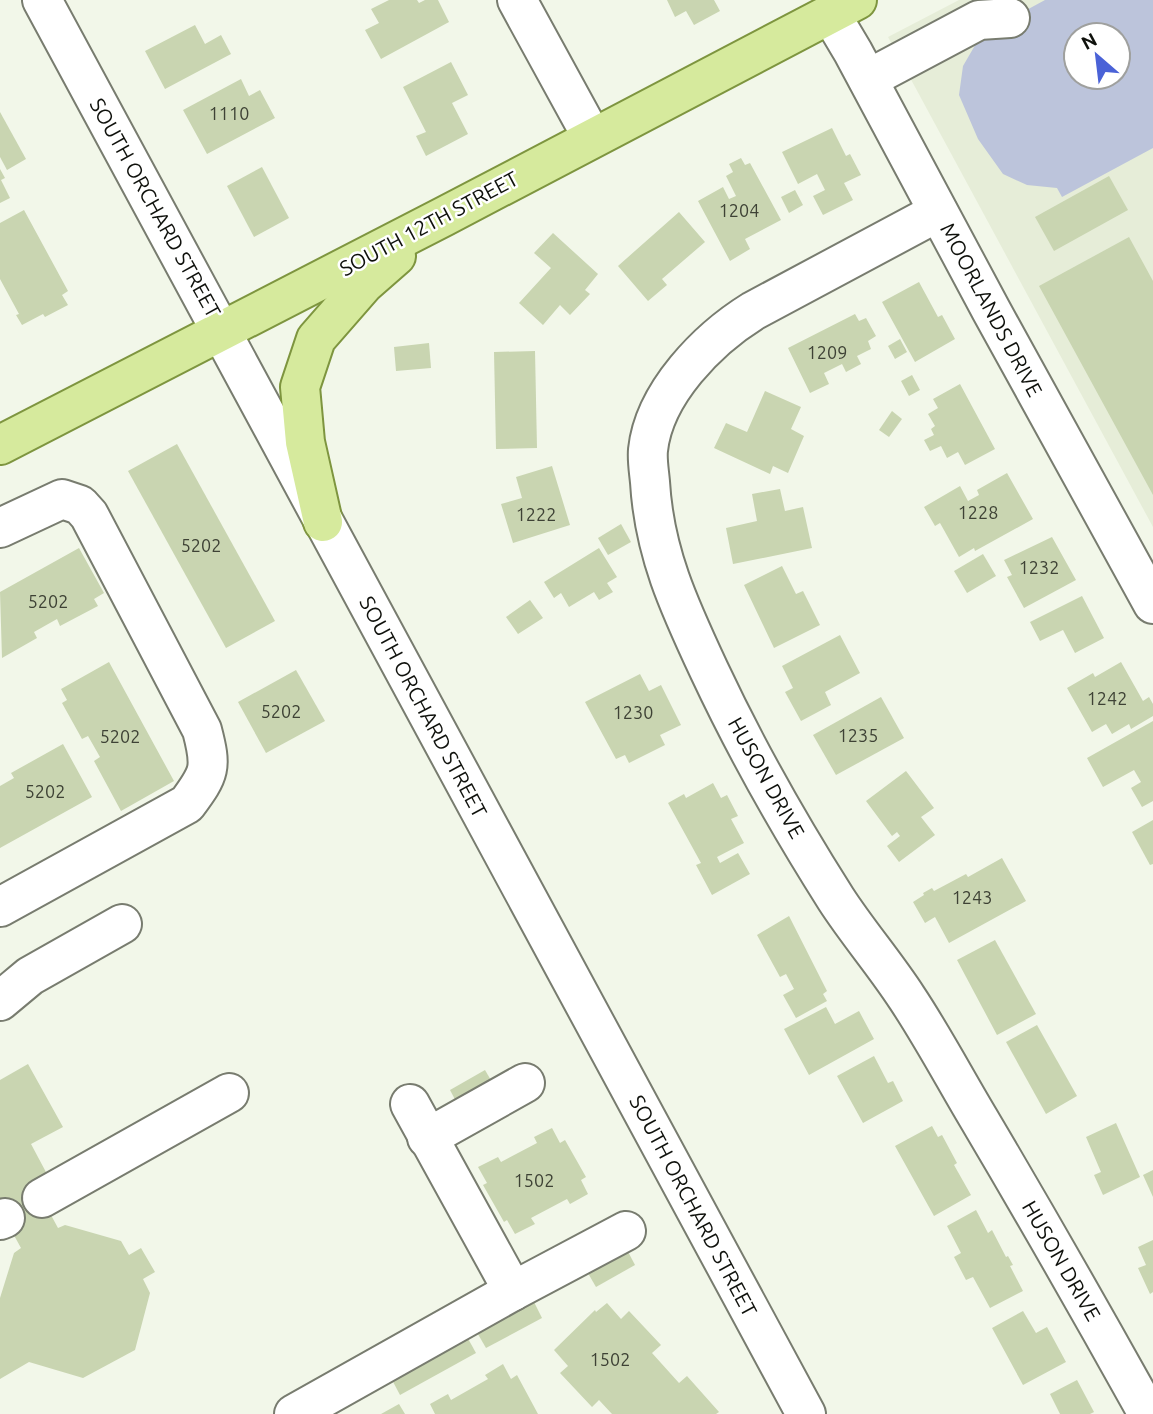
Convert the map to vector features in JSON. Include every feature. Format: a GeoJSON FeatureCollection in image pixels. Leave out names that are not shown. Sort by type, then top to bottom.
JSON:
{"type":"FeatureCollection","features":[{"type":"Feature","properties":{"kind":"main road","name":"SOUTH 12TH STREET"},"geometry":{"type":"LineString","coordinates":[[4,435],[222,331],[844,8]]}},
{"type":"Feature","properties":{"kind":"main road"},"geometry":{"type":"LineString","coordinates":[[323,522],[304,442],[300,387],[316,339],[363,284],[443,217]]}},
{"type":"Feature","properties":{"kind":"street","name":"SOUTH ORCHARD STREET"},"geometry":{"type":"LineString","coordinates":[[42,0],[806,1414]]}},
{"type":"Feature","properties":{"kind":"street"},"geometry":{"type":"LineString","coordinates":[[517,0],[592,137]]}},
{"type":"Feature","properties":{"kind":"street","name":"MOORLANDS DRIVE"},"geometry":{"type":"LineString","coordinates":[[844,8],[868,79],[938,212],[1152,598]]}},
{"type":"Feature","properties":{"kind":"street"},"geometry":{"type":"LineString","coordinates":[[868,79],[979,20],[1010,18]]}},
{"type":"Feature","properties":{"kind":"street","name":"HUSON DRIVE"},"geometry":{"type":"LineString","coordinates":[[938,212],[753,311],[710,343],[674,386],[655,423],[648,450],[652,517],[673,589],[766,785],[837,901],[908,998],[1062,1260],[1148,1414]]}},
{"type":"Feature","properties":{"kind":"street"},"geometry":{"type":"LineString","coordinates":[[0,528],[62,499],[80,505],[89,515],[202,730],[209,757],[206,778],[187,804],[0,907]]}},
{"type":"Feature","properties":{"kind":"street"},"geometry":{"type":"LineString","coordinates":[[0,1001],[30,976],[122,924]]}},
{"type":"Feature","properties":{"kind":"street"},"geometry":{"type":"LineString","coordinates":[[427,1138],[525,1083]]}},
{"type":"Feature","properties":{"kind":"street"},"geometry":{"type":"LineString","coordinates":[[42,1198],[229,1093]]}},
{"type":"Feature","properties":{"kind":"street"},"geometry":{"type":"LineString","coordinates":[[410,1104],[513,1291]]}},
{"type":"Feature","properties":{"kind":"street"},"geometry":{"type":"LineString","coordinates":[[294,1414],[352,1400],[513,1291],[626,1231]]}},
{"type":"Feature","properties":{"kind":"shaded area"},"geometry":{"type":"Polygon","coordinates":[[[959,0],[1153,0],[1153,527],[888,37],[959,0]]]}},
{"type":"Feature","properties":{"kind":"shaded area"},"geometry":{"type":"Polygon","coordinates":[[[1045,0],[1153,0],[1153,148],[1062,197],[1057,188],[1027,185],[1003,174],[978,139],[959,95],[963,66],[981,35],[1045,0]]]}},
{"type":"Feature","properties":{"kind":"building"},"geometry":{"type":"Polygon","coordinates":[[[389,0],[417,0],[419,3],[438,0],[449,22],[381,59],[365,30],[379,23],[371,9],[389,0]]]}},
{"type":"Feature","properties":{"kind":"building"},"geometry":{"type":"Polygon","coordinates":[[[667,0],[714,0],[720,11],[694,25],[686,11],[675,17],[667,0]]]}},
{"type":"Feature","properties":{"kind":"building"},"geometry":{"type":"Polygon","coordinates":[[[195,25],[205,44],[221,35],[231,54],[165,89],[145,51],[195,25]]]}},
{"type":"Feature","properties":{"kind":"building"},"geometry":{"type":"Polygon","coordinates":[[[451,62],[468,95],[452,103],[468,134],[426,156],[416,136],[426,132],[403,87],[451,62]]]}},
{"type":"Feature","properties":{"kind":"building"},"geometry":{"type":"Polygon","coordinates":[[[241,79],[249,96],[260,90],[275,118],[207,154],[183,110],[241,79]]]}},
{"type":"Feature","properties":{"kind":"building"},"geometry":{"type":"Polygon","coordinates":[[[0,112],[26,159],[7,170],[0,157],[0,112]]]}},
{"type":"Feature","properties":{"kind":"building"},"geometry":{"type":"Polygon","coordinates":[[[832,128],[846,156],[850,154],[861,175],[844,183],[853,200],[823,215],[813,196],[825,190],[817,174],[798,184],[782,152],[832,128]]]}},
{"type":"Feature","properties":{"kind":"building"},"geometry":{"type":"Polygon","coordinates":[[[741,158],[745,165],[750,163],[781,220],[745,239],[750,249],[730,261],[698,201],[723,187],[729,199],[736,196],[726,176],[733,172],[729,164],[741,158]]]}},
{"type":"Feature","properties":{"kind":"building"},"geometry":{"type":"Polygon","coordinates":[[[262,167],[289,218],[254,237],[227,186],[262,167]]]}},
{"type":"Feature","properties":{"kind":"building"},"geometry":{"type":"Polygon","coordinates":[[[0,169],[5,178],[1,180],[10,198],[0,203],[0,169]]]}},
{"type":"Feature","properties":{"kind":"building"},"geometry":{"type":"Polygon","coordinates":[[[1109,176],[1128,210],[1054,251],[1035,217],[1109,176]]]}},
{"type":"Feature","properties":{"kind":"building"},"geometry":{"type":"Polygon","coordinates":[[[795,190],[803,205],[789,213],[781,197],[795,190]]]}},
{"type":"Feature","properties":{"kind":"building"},"geometry":{"type":"Polygon","coordinates":[[[24,210],[68,291],[62,295],[68,305],[22,325],[0,279],[0,223],[24,210]]]}},
{"type":"Feature","properties":{"kind":"building"},"geometry":{"type":"Polygon","coordinates":[[[679,212],[705,242],[662,279],[667,285],[648,301],[618,266],[679,212]]]}},
{"type":"Feature","properties":{"kind":"building"},"geometry":{"type":"Polygon","coordinates":[[[553,233],[598,274],[585,290],[590,294],[570,315],[560,305],[543,325],[519,303],[551,268],[534,253],[553,233]]]}},
{"type":"Feature","properties":{"kind":"building"},"geometry":{"type":"Polygon","coordinates":[[[1129,237],[1153,281],[1153,495],[1039,286],[1129,237]]]}},
{"type":"Feature","properties":{"kind":"building"},"geometry":{"type":"Polygon","coordinates":[[[919,282],[938,317],[942,315],[955,339],[915,362],[882,302],[919,282]]]}},
{"type":"Feature","properties":{"kind":"building"},"geometry":{"type":"Polygon","coordinates":[[[855,314],[859,321],[866,318],[876,336],[868,341],[871,349],[857,356],[861,364],[846,372],[842,364],[824,373],[829,384],[810,393],[788,348],[855,314]]]}},
{"type":"Feature","properties":{"kind":"building"},"geometry":{"type":"Polygon","coordinates":[[[900,339],[907,352],[895,359],[888,346],[900,339]]]}},
{"type":"Feature","properties":{"kind":"building"},"geometry":{"type":"Polygon","coordinates":[[[429,343],[431,368],[396,371],[394,347],[429,343]]]}},
{"type":"Feature","properties":{"kind":"building"},"geometry":{"type":"Polygon","coordinates":[[[535,351],[537,448],[496,449],[494,352],[535,351]]]}},
{"type":"Feature","properties":{"kind":"building"},"geometry":{"type":"Polygon","coordinates":[[[912,375],[920,390],[909,396],[901,381],[912,375]]]}},
{"type":"Feature","properties":{"kind":"building"},"geometry":{"type":"Polygon","coordinates":[[[960,384],[995,449],[965,465],[958,452],[947,458],[941,446],[930,451],[924,440],[934,435],[931,429],[935,426],[928,414],[938,408],[933,399],[960,384]]]}},
{"type":"Feature","properties":{"kind":"building"},"geometry":{"type":"Polygon","coordinates":[[[765,391],[801,407],[791,429],[804,436],[788,473],[773,466],[770,474],[714,448],[726,423],[747,432],[765,391]]]}},
{"type":"Feature","properties":{"kind":"building"},"geometry":{"type":"Polygon","coordinates":[[[892,411],[902,419],[889,437],[879,430],[892,411]]]}},
{"type":"Feature","properties":{"kind":"building"},"geometry":{"type":"Polygon","coordinates":[[[177,444],[275,621],[226,648],[128,471],[177,444]]]}},
{"type":"Feature","properties":{"kind":"building"},"geometry":{"type":"Polygon","coordinates":[[[552,466],[570,525],[513,543],[501,504],[522,498],[516,477],[552,466]]]}},
{"type":"Feature","properties":{"kind":"building"},"geometry":{"type":"Polygon","coordinates":[[[1007,473],[1033,519],[959,557],[940,523],[935,526],[924,507],[960,486],[968,501],[979,495],[977,490],[1007,473]]]}},
{"type":"Feature","properties":{"kind":"building"},"geometry":{"type":"Polygon","coordinates":[[[780,489],[785,511],[803,507],[812,548],[733,564],[726,528],[757,521],[752,494],[780,489]]]}},
{"type":"Feature","properties":{"kind":"building"},"geometry":{"type":"Polygon","coordinates":[[[621,524],[631,542],[608,555],[598,538],[621,524]]]}},
{"type":"Feature","properties":{"kind":"building"},"geometry":{"type":"Polygon","coordinates":[[[1052,537],[1076,580],[1024,608],[1007,577],[1012,575],[1004,560],[1052,537]]]}},
{"type":"Feature","properties":{"kind":"building"},"geometry":{"type":"Polygon","coordinates":[[[79,548],[104,593],[94,599],[98,606],[60,626],[57,619],[34,632],[37,638],[2,658],[0,592],[79,548]]]}},
{"type":"Feature","properties":{"kind":"building"},"geometry":{"type":"Polygon","coordinates":[[[599,548],[617,577],[607,583],[613,592],[599,600],[594,592],[569,607],[561,593],[554,598],[544,582],[599,548]]]}},
{"type":"Feature","properties":{"kind":"building"},"geometry":{"type":"Polygon","coordinates":[[[983,554],[996,576],[967,593],[954,571],[983,554]]]}},
{"type":"Feature","properties":{"kind":"building"},"geometry":{"type":"Polygon","coordinates":[[[782,566],[796,594],[803,591],[820,625],[774,648],[744,585],[782,566]]]}},
{"type":"Feature","properties":{"kind":"building"},"geometry":{"type":"Polygon","coordinates":[[[1082,596],[1104,638],[1075,653],[1063,630],[1040,641],[1030,622],[1082,596]]]}},
{"type":"Feature","properties":{"kind":"building"},"geometry":{"type":"Polygon","coordinates":[[[530,600],[543,618],[518,634],[506,617],[530,600]]]}},
{"type":"Feature","properties":{"kind":"building"},"geometry":{"type":"Polygon","coordinates":[[[840,635],[860,673],[825,692],[831,705],[801,721],[785,692],[793,688],[782,666],[840,635]]]}},
{"type":"Feature","properties":{"kind":"building"},"geometry":{"type":"Polygon","coordinates":[[[109,662],[174,781],[121,811],[94,761],[100,757],[88,736],[82,739],[62,703],[67,700],[61,689],[109,662]]]}},
{"type":"Feature","properties":{"kind":"building"},"geometry":{"type":"Polygon","coordinates":[[[1121,662],[1143,701],[1149,697],[1153,704],[1153,716],[1131,729],[1129,724],[1112,734],[1106,724],[1092,732],[1067,688],[1093,673],[1095,677],[1121,662]]]}},
{"type":"Feature","properties":{"kind":"building"},"geometry":{"type":"Polygon","coordinates":[[[296,670],[325,721],[266,753],[238,702],[296,670]]]}},
{"type":"Feature","properties":{"kind":"building"},"geometry":{"type":"Polygon","coordinates":[[[640,674],[649,691],[661,685],[681,725],[660,735],[665,745],[629,763],[625,755],[616,759],[585,702],[640,674]]]}},
{"type":"Feature","properties":{"kind":"building"},"geometry":{"type":"Polygon","coordinates":[[[881,697],[904,738],[836,775],[813,735],[881,697]]]}},
{"type":"Feature","properties":{"kind":"building"},"geometry":{"type":"Polygon","coordinates":[[[1153,721],[1153,801],[1142,807],[1131,788],[1141,782],[1134,770],[1103,787],[1087,758],[1153,721]]]}},
{"type":"Feature","properties":{"kind":"building"},"geometry":{"type":"Polygon","coordinates":[[[63,744],[92,797],[0,848],[0,786],[14,778],[11,773],[63,744]]]}},
{"type":"Feature","properties":{"kind":"building"},"geometry":{"type":"Polygon","coordinates":[[[906,771],[934,808],[921,817],[935,835],[899,862],[887,846],[900,836],[897,832],[892,836],[866,801],[906,771]]]}},
{"type":"Feature","properties":{"kind":"building"},"geometry":{"type":"Polygon","coordinates":[[[713,783],[721,798],[727,795],[738,816],[731,819],[744,843],[717,857],[720,863],[738,853],[750,874],[712,895],[696,865],[701,863],[668,803],[684,794],[686,798],[713,783]]]}},
{"type":"Feature","properties":{"kind":"building"},"geometry":{"type":"Polygon","coordinates":[[[1153,820],[1153,864],[1150,865],[1132,832],[1153,820]]]}},
{"type":"Feature","properties":{"kind":"building"},"geometry":{"type":"Polygon","coordinates":[[[1002,858],[1026,901],[949,943],[935,917],[925,923],[913,902],[924,895],[923,893],[932,888],[934,891],[966,874],[968,877],[1002,858]]]}},
{"type":"Feature","properties":{"kind":"building"},"geometry":{"type":"Polygon","coordinates":[[[789,916],[827,991],[823,994],[827,1001],[796,1018],[783,995],[794,989],[786,974],[780,977],[757,935],[789,916]]]}},
{"type":"Feature","properties":{"kind":"building"},"geometry":{"type":"Polygon","coordinates":[[[995,940],[1036,1014],[997,1035],[957,960],[995,940]]]}},
{"type":"Feature","properties":{"kind":"building"},"geometry":{"type":"Polygon","coordinates":[[[826,1007],[835,1024],[859,1011],[874,1039],[809,1075],[784,1029],[826,1007]]]}},
{"type":"Feature","properties":{"kind":"building"},"geometry":{"type":"Polygon","coordinates":[[[1037,1025],[1077,1096],[1046,1114],[1006,1042],[1037,1025]]]}},
{"type":"Feature","properties":{"kind":"building"},"geometry":{"type":"Polygon","coordinates":[[[874,1056],[888,1083],[893,1081],[903,1101],[863,1123],[837,1076],[874,1056]]]}},
{"type":"Feature","properties":{"kind":"building"},"geometry":{"type":"Polygon","coordinates":[[[28,1064],[63,1127],[31,1144],[47,1174],[33,1182],[58,1228],[65,1225],[121,1241],[129,1255],[141,1248],[155,1272],[143,1279],[150,1293],[135,1350],[83,1378],[29,1362],[0,1379],[0,1298],[14,1253],[21,1248],[0,1210],[0,1080],[28,1064]]]}},
{"type":"Feature","properties":{"kind":"building"},"geometry":{"type":"Polygon","coordinates":[[[485,1070],[496,1089],[460,1109],[450,1090],[485,1070]]]}},
{"type":"Feature","properties":{"kind":"building"},"geometry":{"type":"Polygon","coordinates":[[[1116,1123],[1140,1177],[1103,1195],[1094,1175],[1101,1172],[1086,1137],[1116,1123]]]}},
{"type":"Feature","properties":{"kind":"building"},"geometry":{"type":"Polygon","coordinates":[[[932,1126],[938,1137],[942,1135],[957,1163],[954,1165],[971,1195],[934,1216],[895,1146],[932,1126]]]}},
{"type":"Feature","properties":{"kind":"building"},"geometry":{"type":"Polygon","coordinates":[[[552,1128],[560,1143],[565,1140],[586,1177],[581,1180],[588,1194],[570,1204],[567,1199],[531,1218],[535,1224],[515,1234],[507,1220],[504,1222],[483,1185],[487,1183],[478,1167],[498,1157],[501,1162],[537,1143],[534,1137],[552,1128]]]}},
{"type":"Feature","properties":{"kind":"building"},"geometry":{"type":"Polygon","coordinates":[[[1153,1170],[1153,1197],[1143,1175],[1153,1170]]]}},
{"type":"Feature","properties":{"kind":"building"},"geometry":{"type":"Polygon","coordinates":[[[976,1210],[988,1233],[992,1230],[1006,1257],[1008,1256],[1013,1265],[1010,1266],[1023,1291],[990,1308],[973,1277],[966,1280],[954,1257],[961,1253],[947,1226],[976,1210]]]}},
{"type":"Feature","properties":{"kind":"building"},"geometry":{"type":"Polygon","coordinates":[[[1153,1240],[1153,1292],[1150,1294],[1138,1268],[1146,1265],[1138,1247],[1153,1240]]]}},
{"type":"Feature","properties":{"kind":"building"},"geometry":{"type":"Polygon","coordinates":[[[625,1246],[635,1265],[596,1287],[585,1268],[625,1246]]]}},
{"type":"Feature","properties":{"kind":"building"},"geometry":{"type":"Polygon","coordinates":[[[532,1298],[542,1318],[486,1348],[475,1329],[532,1298]]]}},
{"type":"Feature","properties":{"kind":"building"},"geometry":{"type":"Polygon","coordinates":[[[607,1303],[621,1319],[629,1311],[661,1345],[652,1353],[679,1383],[687,1376],[719,1412],[612,1414],[599,1400],[592,1407],[560,1373],[568,1366],[554,1350],[595,1310],[596,1312],[607,1303]]]}},
{"type":"Feature","properties":{"kind":"building"},"geometry":{"type":"Polygon","coordinates":[[[1023,1311],[1036,1333],[1047,1327],[1066,1362],[1023,1385],[992,1328],[1023,1311]]]}},
{"type":"Feature","properties":{"kind":"building"},"geometry":{"type":"Polygon","coordinates":[[[466,1335],[476,1353],[400,1395],[390,1376],[466,1335]]]}},
{"type":"Feature","properties":{"kind":"building"},"geometry":{"type":"Polygon","coordinates":[[[503,1364],[511,1379],[517,1375],[538,1414],[435,1414],[430,1404],[448,1394],[451,1400],[488,1379],[485,1375],[503,1364]]]}},
{"type":"Feature","properties":{"kind":"building"},"geometry":{"type":"Polygon","coordinates":[[[1077,1380],[1094,1412],[1060,1414],[1050,1394],[1077,1380]]]}},
{"type":"Feature","properties":{"kind":"building"},"geometry":{"type":"Polygon","coordinates":[[[399,1404],[405,1414],[381,1414],[399,1404]]]}}]}
